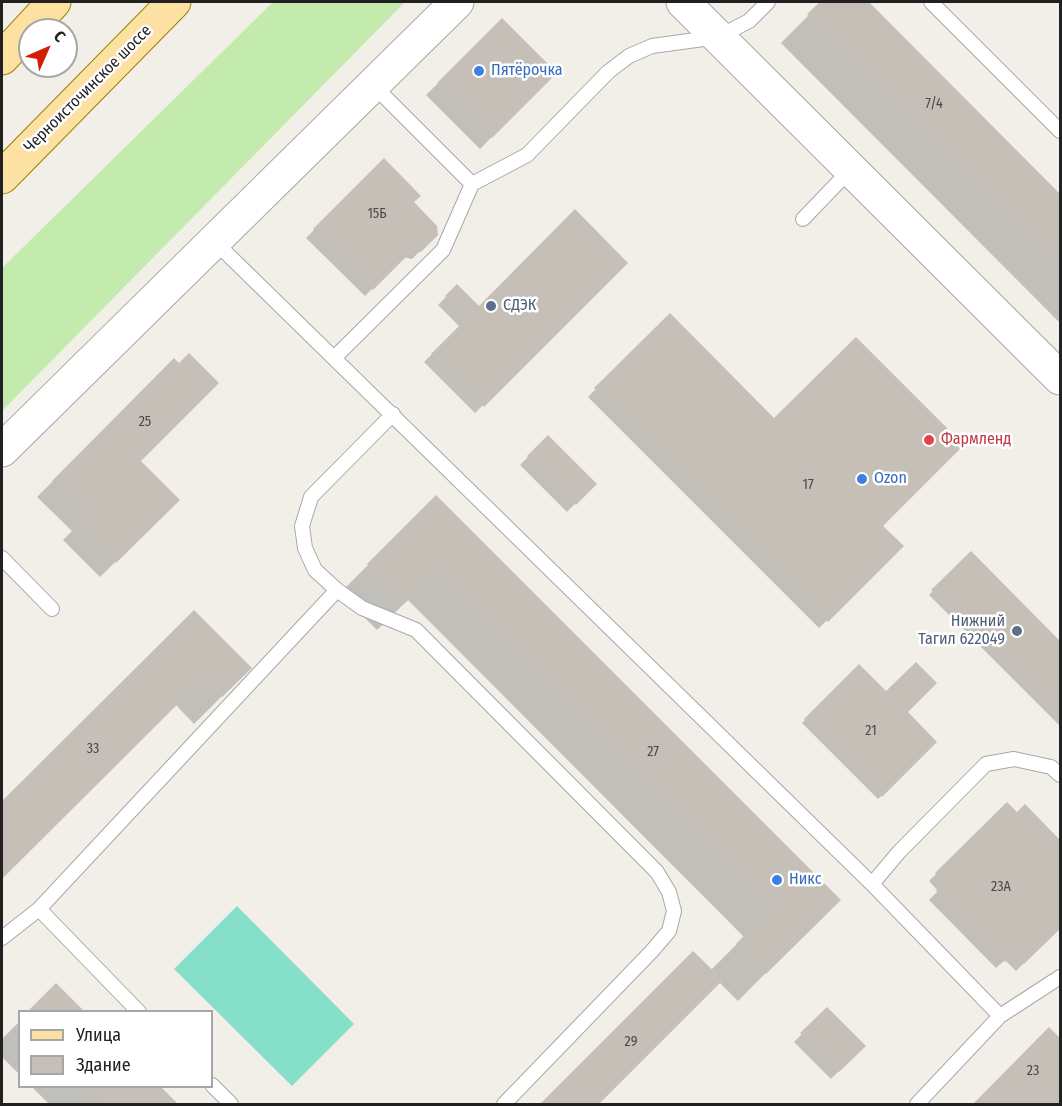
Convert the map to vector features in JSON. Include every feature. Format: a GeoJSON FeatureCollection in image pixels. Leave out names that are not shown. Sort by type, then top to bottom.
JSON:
{"type":"FeatureCollection","features":[{"type":"Feature","properties":{"kind":"main road"},"geometry":{"type":"LineString","coordinates":[[2,58],[54,2]]}},
{"type":"Feature","properties":{"kind":"main road","name":"Черноисточинское шоссе"},"geometry":{"type":"LineString","coordinates":[[2,177],[158,7]]}},
{"type":"Feature","properties":{"kind":"street"},"geometry":{"type":"LineString","coordinates":[[2,450],[213,239],[457,2]]}},
{"type":"Feature","properties":{"kind":"street"},"geometry":{"type":"LineString","coordinates":[[683,2],[1060,378]]}},
{"type":"Feature","properties":{"kind":"lane"},"geometry":{"type":"LineString","coordinates":[[335,357],[442,250],[472,184],[527,155],[608,72],[629,56],[652,46],[718,37],[749,21],[768,2]]}},
{"type":"Feature","properties":{"kind":"lane"},"geometry":{"type":"LineString","coordinates":[[931,2],[1060,131]]}},
{"type":"Feature","properties":{"kind":"lane"},"geometry":{"type":"LineString","coordinates":[[373,85],[472,184]]}},
{"type":"Feature","properties":{"kind":"lane"},"geometry":{"type":"LineString","coordinates":[[802,219],[851,169]]}},
{"type":"Feature","properties":{"kind":"lane"},"geometry":{"type":"LineString","coordinates":[[213,239],[872,884],[1000,1016]]}},
{"type":"Feature","properties":{"kind":"lane"},"geometry":{"type":"LineString","coordinates":[[393,414],[311,497],[302,526],[305,548],[315,570],[362,608],[416,630],[657,872],[669,892],[674,911],[669,931],[652,951],[504,1104]]}},
{"type":"Feature","properties":{"kind":"lane"},"geometry":{"type":"LineString","coordinates":[[2,558],[52,609]]}},
{"type":"Feature","properties":{"kind":"lane"},"geometry":{"type":"LineString","coordinates":[[2,938],[39,909],[337,590]]}},
{"type":"Feature","properties":{"kind":"lane"},"geometry":{"type":"LineString","coordinates":[[872,884],[899,852],[986,765],[1014,759],[1051,767],[1060,775]]}},
{"type":"Feature","properties":{"kind":"lane"},"geometry":{"type":"LineString","coordinates":[[39,909],[138,1010]]}},
{"type":"Feature","properties":{"kind":"lane"},"geometry":{"type":"LineString","coordinates":[[917,1104],[1000,1016],[1060,977]]}},
{"type":"Feature","properties":{"kind":"lane"},"geometry":{"type":"LineString","coordinates":[[213,1086],[231,1104]]}},
{"type":"Feature","properties":{"kind":"green space"},"geometry":{"type":"Polygon","coordinates":[[[273,2],[405,2],[2,411],[2,268],[273,2]]]}},
{"type":"Feature","properties":{"kind":"green space"},"geometry":{"type":"Polygon","coordinates":[[[237,906],[354,1024],[292,1086],[174,969],[237,906]]]}},
{"type":"Feature","properties":{"kind":"building"},"geometry":{"type":"Polygon","coordinates":[[[820,2],[869,2],[1060,194],[1060,268],[807,14],[820,2]]]}},
{"type":"Feature","properties":{"kind":"building"},"geometry":{"type":"Polygon","coordinates":[[[502,18],[557,73],[492,138],[437,83],[502,18]]]}},
{"type":"Feature","properties":{"kind":"building"},"geometry":{"type":"Polygon","coordinates":[[[384,158],[421,196],[414,202],[437,226],[438,235],[421,252],[413,250],[373,290],[313,229],[384,158]]]}},
{"type":"Feature","properties":{"kind":"building"},"geometry":{"type":"Polygon","coordinates":[[[575,209],[628,263],[484,407],[431,354],[467,318],[445,296],[457,284],[479,306],[575,209]]]}},
{"type":"Feature","properties":{"kind":"building"},"geometry":{"type":"Polygon","coordinates":[[[670,313],[774,418],[856,337],[964,445],[883,526],[904,546],[828,622],[594,388],[670,313]]]}},
{"type":"Feature","properties":{"kind":"building"},"geometry":{"type":"Polygon","coordinates":[[[189,353],[219,383],[141,461],[180,500],[116,563],[78,524],[87,515],[52,481],[174,358],[179,363],[189,353]]]}},
{"type":"Feature","properties":{"kind":"building"},"geometry":{"type":"Polygon","coordinates":[[[548,435],[597,484],[576,505],[527,456],[548,435]]]}},
{"type":"Feature","properties":{"kind":"building"},"geometry":{"type":"Polygon","coordinates":[[[436,495],[841,900],[766,974],[736,944],[771,908],[436,573],[405,603],[367,564],[436,495]]]}},
{"type":"Feature","properties":{"kind":"building"},"geometry":{"type":"Polygon","coordinates":[[[971,551],[1060,641],[1060,720],[931,590],[971,551]]]}},
{"type":"Feature","properties":{"kind":"building"},"geometry":{"type":"Polygon","coordinates":[[[194,610],[252,668],[222,697],[204,678],[2,879],[2,801],[194,610]]]}},
{"type":"Feature","properties":{"kind":"building"},"geometry":{"type":"Polygon","coordinates":[[[916,662],[937,683],[908,712],[937,742],[882,797],[804,719],[859,664],[886,691],[916,662]]]}},
{"type":"Feature","properties":{"kind":"building"},"geometry":{"type":"Polygon","coordinates":[[[1007,802],[1017,812],[1025,804],[1060,840],[1060,929],[1024,964],[1014,953],[1005,962],[936,891],[945,883],[935,873],[1007,802]]]}},
{"type":"Feature","properties":{"kind":"building"},"geometry":{"type":"Polygon","coordinates":[[[693,951],[723,980],[599,1104],[540,1104],[693,951]]]}},
{"type":"Feature","properties":{"kind":"building"},"geometry":{"type":"Polygon","coordinates":[[[56,983],[83,1010],[29,1010],[56,983]]]}},
{"type":"Feature","properties":{"kind":"building"},"geometry":{"type":"Polygon","coordinates":[[[827,1007],[866,1046],[839,1072],[800,1033],[827,1007]]]}},
{"type":"Feature","properties":{"kind":"building"},"geometry":{"type":"Polygon","coordinates":[[[1049,1027],[1060,1038],[1060,1104],[973,1104],[1049,1027]]]}},
{"type":"Feature","properties":{"kind":"building"},"geometry":{"type":"Polygon","coordinates":[[[88,1088],[162,1088],[178,1104],[104,1104],[88,1088]]]}},
{"type":"Feature","properties":{"kind":"place","name":"Пятёрочка"},"geometry":{"type":"Point","coordinates":[479,71]}},
{"type":"Feature","properties":{"kind":"place","name":"СДЭК"},"geometry":{"type":"Point","coordinates":[491,306]}},
{"type":"Feature","properties":{"kind":"place","name":"Фармленд"},"geometry":{"type":"Point","coordinates":[929,440]}},
{"type":"Feature","properties":{"kind":"place","name":"Ozon"},"geometry":{"type":"Point","coordinates":[862,479]}},
{"type":"Feature","properties":{"kind":"place","name":"Нижний Тагил 622049"},"geometry":{"type":"Point","coordinates":[1017,631]}},
{"type":"Feature","properties":{"kind":"place","name":"Никс"},"geometry":{"type":"Point","coordinates":[777,880]}}]}
